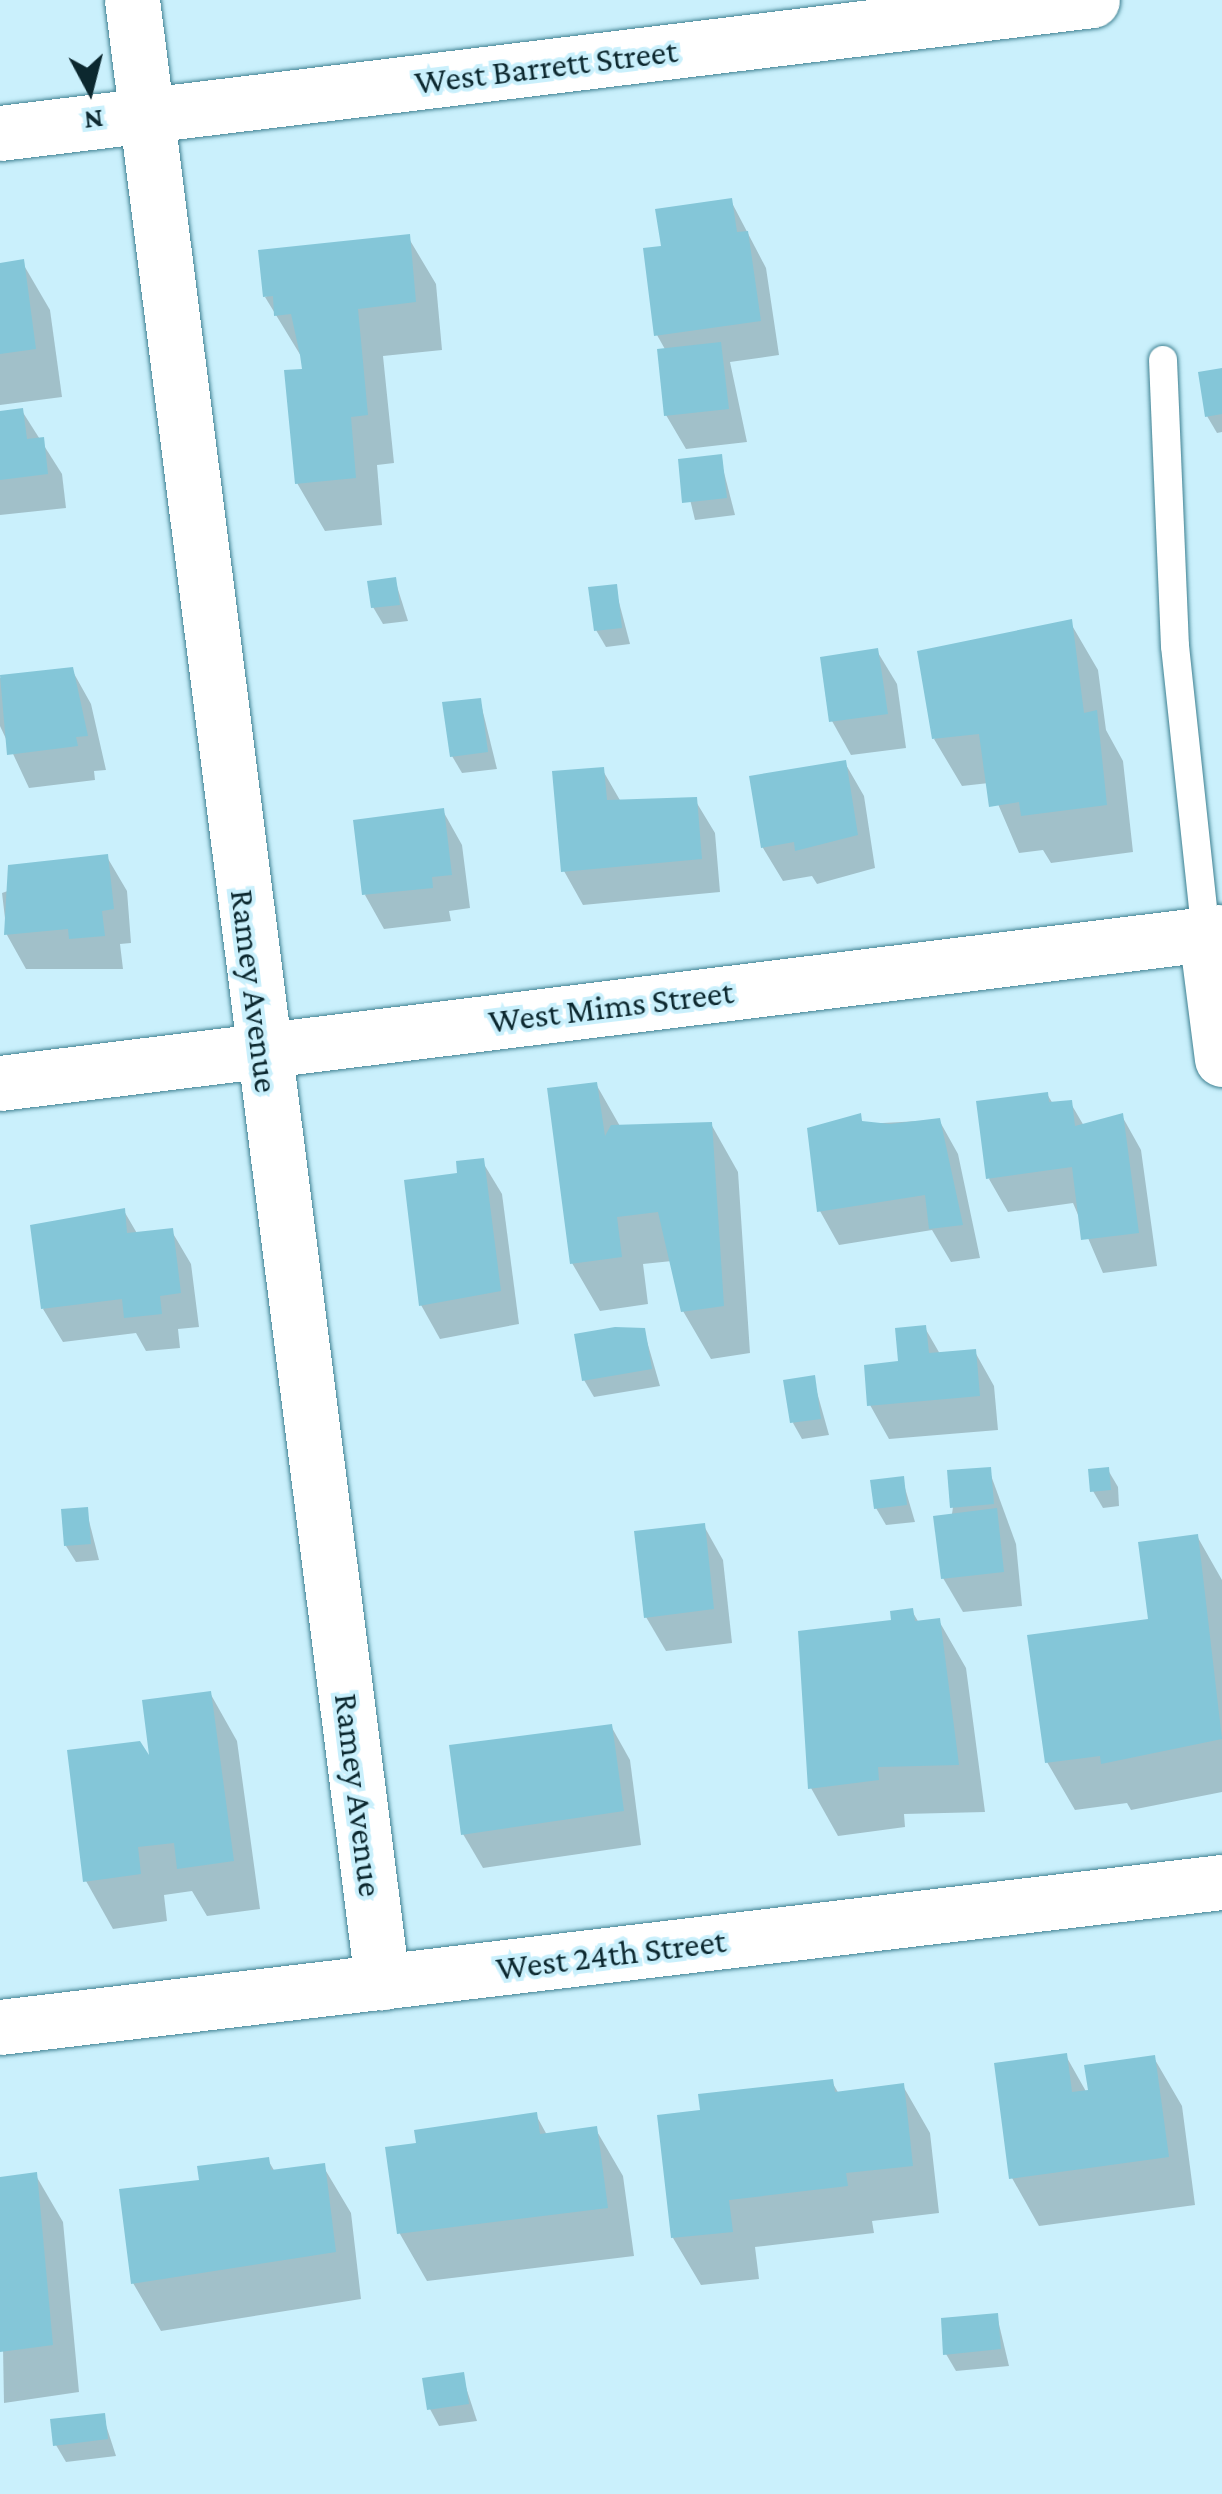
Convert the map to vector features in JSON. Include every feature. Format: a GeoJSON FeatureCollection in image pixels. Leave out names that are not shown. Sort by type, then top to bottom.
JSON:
{"type":"FeatureCollection","features":[{"type":"Feature","properties":{"kind":"street","name":"Ramey Avenue"},"geometry":{"type":"LineString","coordinates":[[132,0],[261,1050],[382,1982]]}},
{"type":"Feature","properties":{"kind":"street","name":"West Barrett Street"},"geometry":{"type":"LineString","coordinates":[[0,134],[1092,0]]}},
{"type":"Feature","properties":{"kind":"street","name":"West Mims Street"},"geometry":{"type":"LineString","coordinates":[[0,1083],[1214,932]]}},
{"type":"Feature","properties":{"kind":"street"},"geometry":{"type":"LineString","coordinates":[[1214,932],[1222,1060]]}},
{"type":"Feature","properties":{"kind":"street","name":"West 24th Street"},"geometry":{"type":"LineString","coordinates":[[0,2026],[1222,1882]]}},
{"type":"Feature","properties":{"kind":"lane"},"geometry":{"type":"LineString","coordinates":[[1162,360],[1175,646],[1214,932]]}},
{"type":"Feature","properties":{"kind":"building"},"geometry":{"type":"Polygon","coordinates":[[[732,198],[737,232],[748,231],[761,321],[654,336],[643,248],[661,246],[655,209],[732,198]]]}},
{"type":"Feature","properties":{"kind":"building"},"geometry":{"type":"Polygon","coordinates":[[[410,234],[416,302],[358,309],[368,415],[351,417],[356,478],[295,484],[284,370],[302,369],[300,355],[291,314],[274,316],[273,296],[263,297],[258,250],[410,234]]]}},
{"type":"Feature","properties":{"kind":"building"},"geometry":{"type":"Polygon","coordinates":[[[24,259],[36,349],[0,354],[0,263],[24,259]]]}},
{"type":"Feature","properties":{"kind":"building"},"geometry":{"type":"Polygon","coordinates":[[[721,342],[729,409],[664,416],[657,349],[721,342]]]}},
{"type":"Feature","properties":{"kind":"building"},"geometry":{"type":"Polygon","coordinates":[[[1222,368],[1222,414],[1205,417],[1198,372],[1222,368]]]}},
{"type":"Feature","properties":{"kind":"building"},"geometry":{"type":"Polygon","coordinates":[[[23,408],[27,439],[44,437],[48,474],[0,480],[0,411],[23,408]]]}},
{"type":"Feature","properties":{"kind":"building"},"geometry":{"type":"Polygon","coordinates":[[[722,454],[727,498],[682,503],[678,459],[722,454]]]}},
{"type":"Feature","properties":{"kind":"building"},"geometry":{"type":"Polygon","coordinates":[[[396,577],[400,605],[371,608],[367,581],[396,577]]]}},
{"type":"Feature","properties":{"kind":"building"},"geometry":{"type":"Polygon","coordinates":[[[617,584],[622,628],[594,631],[588,587],[617,584]]]}},
{"type":"Feature","properties":{"kind":"building"},"geometry":{"type":"Polygon","coordinates":[[[1072,619],[1084,713],[1097,710],[1107,805],[1021,816],[1019,802],[989,807],[979,734],[932,739],[917,651],[1072,619]]]}},
{"type":"Feature","properties":{"kind":"building"},"geometry":{"type":"Polygon","coordinates":[[[878,648],[888,714],[829,722],[820,657],[878,648]]]}},
{"type":"Feature","properties":{"kind":"building"},"geometry":{"type":"Polygon","coordinates":[[[73,667],[88,736],[76,737],[78,746],[7,755],[0,675],[73,667]]]}},
{"type":"Feature","properties":{"kind":"building"},"geometry":{"type":"Polygon","coordinates":[[[481,698],[488,752],[450,757],[442,702],[481,698]]]}},
{"type":"Feature","properties":{"kind":"building"},"geometry":{"type":"Polygon","coordinates":[[[846,760],[858,835],[795,851],[794,842],[761,848],[749,776],[846,760]]]}},
{"type":"Feature","properties":{"kind":"building"},"geometry":{"type":"Polygon","coordinates":[[[604,767],[607,800],[697,797],[702,859],[561,872],[552,771],[604,767]]]}},
{"type":"Feature","properties":{"kind":"building"},"geometry":{"type":"Polygon","coordinates":[[[444,808],[452,875],[432,877],[433,888],[362,895],[353,820],[444,808]]]}},
{"type":"Feature","properties":{"kind":"building"},"geometry":{"type":"Polygon","coordinates":[[[108,854],[114,909],[102,911],[105,936],[69,939],[68,929],[4,935],[8,865],[108,854]]]}},
{"type":"Feature","properties":{"kind":"building"},"geometry":{"type":"Polygon","coordinates":[[[597,1082],[605,1136],[611,1125],[712,1122],[724,1306],[681,1312],[658,1212],[617,1217],[622,1257],[570,1264],[547,1088],[597,1082]]]}},
{"type":"Feature","properties":{"kind":"building"},"geometry":{"type":"Polygon","coordinates":[[[1048,1092],[1049,1102],[1072,1100],[1075,1126],[1123,1113],[1139,1233],[1081,1240],[1072,1167],[986,1179],[976,1101],[1048,1092]]]}},
{"type":"Feature","properties":{"kind":"building"},"geometry":{"type":"Polygon","coordinates":[[[861,1113],[862,1121],[890,1124],[940,1118],[963,1225],[929,1229],[925,1195],[817,1212],[807,1128],[861,1113]]]}},
{"type":"Feature","properties":{"kind":"building"},"geometry":{"type":"Polygon","coordinates":[[[484,1158],[501,1291],[419,1306],[404,1180],[457,1173],[456,1161],[484,1158]]]}},
{"type":"Feature","properties":{"kind":"building"},"geometry":{"type":"Polygon","coordinates":[[[125,1208],[127,1233],[173,1228],[181,1293],[160,1296],[162,1314],[124,1318],[122,1299],[41,1309],[30,1225],[125,1208]]]}},
{"type":"Feature","properties":{"kind":"building"},"geometry":{"type":"Polygon","coordinates":[[[926,1325],[929,1353],[976,1349],[980,1396],[867,1406],[864,1365],[898,1361],[895,1328],[926,1325]]]}},
{"type":"Feature","properties":{"kind":"building"},"geometry":{"type":"Polygon","coordinates":[[[615,1327],[645,1328],[652,1369],[582,1381],[574,1334],[615,1327]]]}},
{"type":"Feature","properties":{"kind":"building"},"geometry":{"type":"Polygon","coordinates":[[[815,1375],[821,1419],[790,1423],[783,1380],[815,1375]]]}},
{"type":"Feature","properties":{"kind":"building"},"geometry":{"type":"Polygon","coordinates":[[[991,1467],[994,1504],[950,1508],[947,1470],[991,1467]]]}},
{"type":"Feature","properties":{"kind":"building"},"geometry":{"type":"Polygon","coordinates":[[[1109,1467],[1111,1490],[1090,1492],[1088,1469],[1109,1467]]]}},
{"type":"Feature","properties":{"kind":"building"},"geometry":{"type":"Polygon","coordinates":[[[904,1476],[907,1505],[874,1509],[870,1480],[904,1476]]]}},
{"type":"Feature","properties":{"kind":"building"},"geometry":{"type":"Polygon","coordinates":[[[88,1507],[91,1544],[64,1546],[61,1509],[88,1507]]]}},
{"type":"Feature","properties":{"kind":"building"},"geometry":{"type":"Polygon","coordinates":[[[997,1508],[1004,1572],[941,1579],[933,1516],[997,1508]]]}},
{"type":"Feature","properties":{"kind":"building"},"geometry":{"type":"Polygon","coordinates":[[[705,1523],[714,1609],[644,1618],[634,1531],[705,1523]]]}},
{"type":"Feature","properties":{"kind":"building"},"geometry":{"type":"Polygon","coordinates":[[[1198,1534],[1222,1739],[1101,1764],[1100,1756],[1045,1763],[1027,1635],[1148,1619],[1138,1542],[1198,1534]]]}},
{"type":"Feature","properties":{"kind":"building"},"geometry":{"type":"Polygon","coordinates":[[[913,1608],[915,1621],[940,1618],[959,1765],[878,1767],[879,1780],[808,1789],[798,1631],[891,1620],[890,1611],[913,1608]]]}},
{"type":"Feature","properties":{"kind":"building"},"geometry":{"type":"Polygon","coordinates":[[[211,1691],[234,1861],[177,1869],[174,1843],[138,1847],[141,1874],[83,1882],[67,1750],[140,1741],[149,1755],[142,1700],[211,1691]]]}},
{"type":"Feature","properties":{"kind":"building"},"geometry":{"type":"Polygon","coordinates":[[[612,1724],[624,1811],[461,1835],[449,1745],[612,1724]]]}},
{"type":"Feature","properties":{"kind":"building"},"geometry":{"type":"Polygon","coordinates":[[[1067,2053],[1072,2092],[1088,2090],[1084,2065],[1155,2055],[1169,2157],[1009,2179],[994,2063],[1067,2053]]]}},
{"type":"Feature","properties":{"kind":"building"},"geometry":{"type":"Polygon","coordinates":[[[833,2079],[835,2092],[904,2083],[913,2166],[846,2173],[848,2186],[729,2200],[733,2232],[671,2238],[657,2115],[700,2110],[698,2094],[833,2079]]]}},
{"type":"Feature","properties":{"kind":"building"},"geometry":{"type":"Polygon","coordinates":[[[537,2112],[540,2134],[597,2126],[608,2208],[397,2234],[385,2147],[416,2143],[414,2130],[537,2112]]]}},
{"type":"Feature","properties":{"kind":"building"},"geometry":{"type":"Polygon","coordinates":[[[269,2157],[271,2170],[325,2163],[336,2252],[131,2284],[119,2189],[199,2180],[197,2166],[269,2157]]]}},
{"type":"Feature","properties":{"kind":"building"},"geometry":{"type":"Polygon","coordinates":[[[37,2172],[53,2345],[0,2352],[0,2177],[37,2172]]]}},
{"type":"Feature","properties":{"kind":"building"},"geometry":{"type":"Polygon","coordinates":[[[998,2313],[1001,2349],[943,2355],[941,2318],[998,2313]]]}},
{"type":"Feature","properties":{"kind":"building"},"geometry":{"type":"Polygon","coordinates":[[[464,2372],[469,2404],[427,2410],[422,2378],[464,2372]]]}},
{"type":"Feature","properties":{"kind":"building"},"geometry":{"type":"Polygon","coordinates":[[[105,2413],[108,2439],[53,2446],[50,2419],[105,2413]]]}}]}
